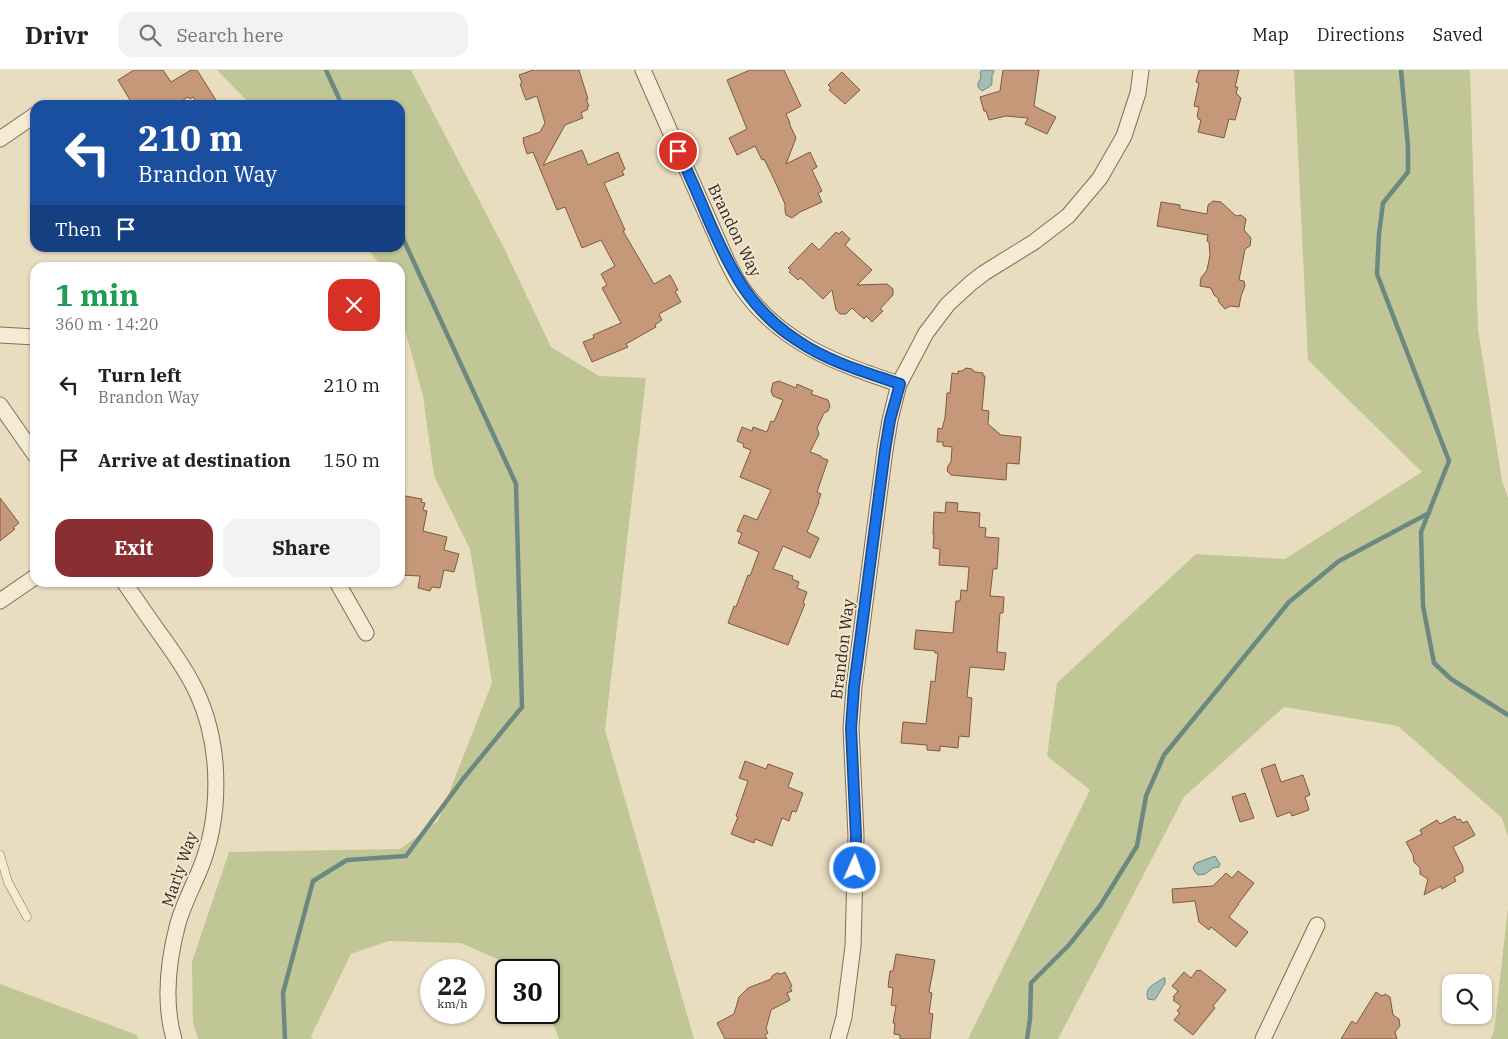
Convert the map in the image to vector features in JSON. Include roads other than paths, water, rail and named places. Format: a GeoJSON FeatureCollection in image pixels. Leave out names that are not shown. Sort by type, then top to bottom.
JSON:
{"type":"FeatureCollection","features":[{"type":"Feature","properties":{"kind":"street","name":"Brandon Way"},"geometry":{"type":"LineString","coordinates":[[643,70],[727,261],[740,285],[758,307],[798,342],[827,358],[900,384]]}},
{"type":"Feature","properties":{"kind":"street","name":"Brandon Way"},"geometry":{"type":"LineString","coordinates":[[838,1039],[844,1017],[853,946],[856,836],[851,728],[854,687],[885,450],[890,420],[900,384],[926,334],[948,304],[991,268],[1034,242],[1068,216],[1100,178],[1124,136],[1138,93],[1141,70]]}},
{"type":"Feature","properties":{"kind":"street"},"geometry":{"type":"LineString","coordinates":[[0,139],[30,118]]}},
{"type":"Feature","properties":{"kind":"street"},"geometry":{"type":"LineString","coordinates":[[0,335],[30,337]]}},
{"type":"Feature","properties":{"kind":"street"},"geometry":{"type":"LineString","coordinates":[[0,405],[30,448]]}},
{"type":"Feature","properties":{"kind":"street"},"geometry":{"type":"LineString","coordinates":[[0,601],[30,580]]}},
{"type":"Feature","properties":{"kind":"street","name":"Marly Way"},"geometry":{"type":"LineString","coordinates":[[127,587],[181,664],[197,692],[210,732],[214,756],[216,781],[211,833],[199,873],[179,922],[167,977],[170,1024],[174,1039]]}},
{"type":"Feature","properties":{"kind":"street"},"geometry":{"type":"LineString","coordinates":[[340,587],[366,634]]}},
{"type":"Feature","properties":{"kind":"street"},"geometry":{"type":"LineString","coordinates":[[1263,1039],[1317,925]]}},
{"type":"Feature","properties":{"kind":"lane"},"geometry":{"type":"LineString","coordinates":[[0,855],[8,882],[26,917]]}},
{"type":"Feature","properties":{"kind":"water"},"geometry":{"type":"Polygon","coordinates":[[[982,70],[993,70],[994,72],[991,85],[982,91],[978,87],[978,83],[982,70]]]}},
{"type":"Feature","properties":{"kind":"water"},"geometry":{"type":"Polygon","coordinates":[[[1215,856],[1220,864],[1219,867],[1213,868],[1205,874],[1198,875],[1195,872],[1193,868],[1196,863],[1215,856]]]}},
{"type":"Feature","properties":{"kind":"water"},"geometry":{"type":"Polygon","coordinates":[[[1165,978],[1165,983],[1156,998],[1154,1000],[1148,999],[1149,988],[1165,978]]]}},
{"type":"Feature","properties":{"kind":"waterway"},"geometry":{"type":"LineString","coordinates":[[326,70],[340,100]]}},
{"type":"Feature","properties":{"kind":"waterway"},"geometry":{"type":"LineString","coordinates":[[1401,70],[1408,147],[1408,172],[1383,203],[1377,274],[1449,461],[1421,532],[1423,606],[1434,663],[1451,679],[1508,715]]}},
{"type":"Feature","properties":{"kind":"waterway"},"geometry":{"type":"LineString","coordinates":[[285,1039],[283,993],[313,881],[347,860],[406,856],[463,779],[522,707],[516,484],[405,243]]}},
{"type":"Feature","properties":{"kind":"waterway"},"geometry":{"type":"LineString","coordinates":[[1027,1039],[1030,1019],[1031,983],[1069,945],[1100,906],[1137,846],[1146,796],[1164,755],[1289,602],[1339,561],[1429,513]]}}]}
